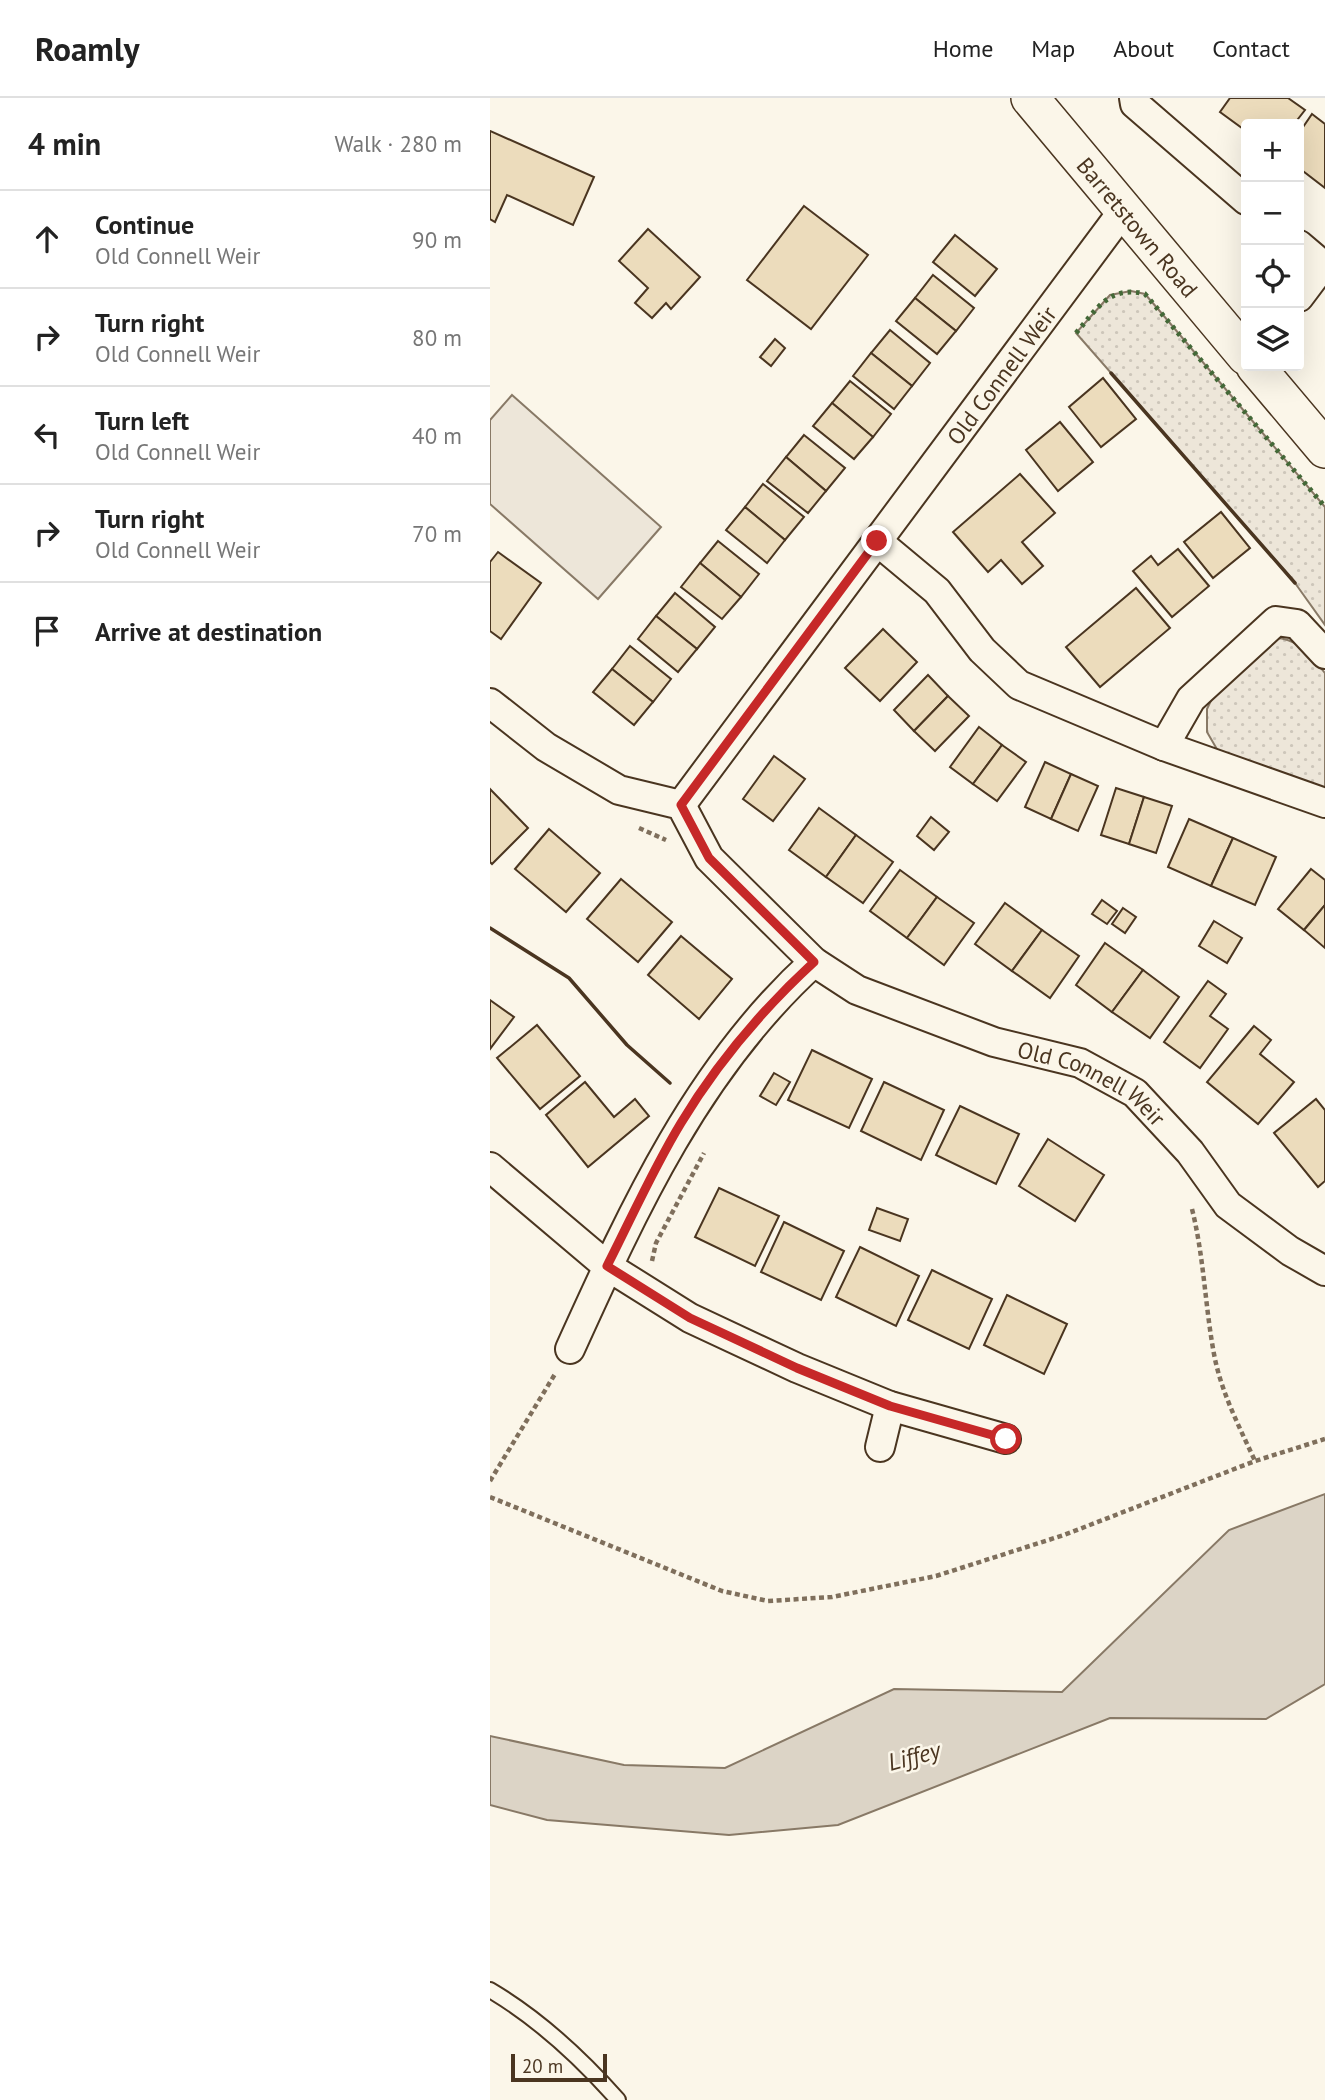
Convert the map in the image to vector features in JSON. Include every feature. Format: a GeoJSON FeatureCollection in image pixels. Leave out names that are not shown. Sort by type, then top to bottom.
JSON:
{"type":"FeatureCollection","features":[{"type":"Feature","properties":{"kind":"street","name":"Barretstown Road"},"geometry":{"type":"LineString","coordinates":[[1030,98],[1241,350]]}},
{"type":"Feature","properties":{"kind":"street"},"geometry":{"type":"LineString","coordinates":[[1134,98],[1135,104],[1241,196]]}},
{"type":"Feature","properties":{"kind":"street","name":"Old Connell Weir"},"geometry":{"type":"LineString","coordinates":[[1123,211],[681,805],[709,858],[814,962],[857,990],[994,1042],[1080,1063],[1135,1093],[1190,1152],[1228,1205],[1290,1251],[1325,1271]]}},
{"type":"Feature","properties":{"kind":"street"},"geometry":{"type":"LineString","coordinates":[[1304,249],[1324,266],[1304,291]]}},
{"type":"Feature","properties":{"kind":"street"},"geometry":{"type":"LineString","coordinates":[[1259,371],[1325,449]]}},
{"type":"Feature","properties":{"kind":"street"},"geometry":{"type":"LineString","coordinates":[[877,541],[937,591],[982,650],[1018,685],[1164,746],[1325,803]]}},
{"type":"Feature","properties":{"kind":"street"},"geometry":{"type":"LineString","coordinates":[[1164,746],[1191,699],[1276,621],[1289,620],[1297,624],[1325,654]]}},
{"type":"Feature","properties":{"kind":"street"},"geometry":{"type":"LineString","coordinates":[[490,703],[546,747],[619,790],[681,805]]}},
{"type":"Feature","properties":{"kind":"street"},"geometry":{"type":"LineString","coordinates":[[570,1349],[607,1266],[688,1112],[775,998],[814,962]]}},
{"type":"Feature","properties":{"kind":"street"},"geometry":{"type":"LineString","coordinates":[[490,1167],[607,1266],[690,1318],[797,1368],[890,1406],[1006,1439]]}},
{"type":"Feature","properties":{"kind":"street"},"geometry":{"type":"LineString","coordinates":[[880,1447],[890,1406]]}},
{"type":"Feature","properties":{"kind":"lane"},"geometry":{"type":"LineString","coordinates":[[490,1990],[520,2007],[583,2060],[618,2100]]}},
{"type":"Feature","properties":{"kind":"path"},"geometry":{"type":"LineString","coordinates":[[635,826],[668,841]]}},
{"type":"Feature","properties":{"kind":"path"},"geometry":{"type":"LineString","coordinates":[[651,1263],[656,1243],[705,1151]]}},
{"type":"Feature","properties":{"kind":"path"},"geometry":{"type":"LineString","coordinates":[[1190,1202],[1200,1241],[1214,1354],[1224,1393],[1255,1461]]}},
{"type":"Feature","properties":{"kind":"path"},"geometry":{"type":"LineString","coordinates":[[490,1481],[570,1349]]}},
{"type":"Feature","properties":{"kind":"path"},"geometry":{"type":"LineString","coordinates":[[490,1497],[722,1591],[768,1601],[832,1597],[936,1576],[1064,1535],[1255,1461],[1325,1438]]}},
{"type":"Feature","properties":{"kind":"shaded area"},"geometry":{"type":"Polygon","coordinates":[[[1131,291],[1145,294],[1325,507],[1325,625],[1295,583],[1076,333],[1110,295],[1131,291]]]}},
{"type":"Feature","properties":{"kind":"shaded area"},"geometry":{"type":"Polygon","coordinates":[[[512,395],[661,527],[598,599],[490,504],[490,420],[512,395]]]}},
{"type":"Feature","properties":{"kind":"shaded area"},"geometry":{"type":"Polygon","coordinates":[[[1275,638],[1298,645],[1325,673],[1325,793],[1218,751],[1207,732],[1207,709],[1216,690],[1275,638]]]}},
{"type":"Feature","properties":{"kind":"water","name":"Liffey"},"geometry":{"type":"Polygon","coordinates":[[[1325,1494],[1325,1684],[1266,1719],[1110,1718],[838,1825],[729,1835],[547,1820],[490,1805],[490,1736],[624,1765],[725,1768],[894,1689],[1062,1692],[1229,1530],[1325,1494]]]}},
{"type":"Feature","properties":{"kind":"building"},"geometry":{"type":"Polygon","coordinates":[[[1230,98],[1288,98],[1305,110],[1298,119],[1241,119],[1241,127],[1220,112],[1230,98]]]}},
{"type":"Feature","properties":{"kind":"building"},"geometry":{"type":"Polygon","coordinates":[[[1312,114],[1325,124],[1325,188],[1304,172],[1304,126],[1312,114]]]}},
{"type":"Feature","properties":{"kind":"building"},"geometry":{"type":"Polygon","coordinates":[[[490,131],[594,177],[573,225],[507,195],[495,222],[490,219],[490,131]]]}},
{"type":"Feature","properties":{"kind":"building"},"geometry":{"type":"Polygon","coordinates":[[[804,206],[868,255],[811,329],[747,280],[804,206]]]}},
{"type":"Feature","properties":{"kind":"building"},"geometry":{"type":"Polygon","coordinates":[[[648,229],[700,277],[671,309],[666,303],[652,318],[635,303],[648,288],[619,261],[648,229]]]}},
{"type":"Feature","properties":{"kind":"building"},"geometry":{"type":"Polygon","coordinates":[[[955,235],[997,269],[975,296],[933,262],[955,235]]]}},
{"type":"Feature","properties":{"kind":"building"},"geometry":{"type":"Polygon","coordinates":[[[933,275],[974,308],[956,331],[915,298],[933,275]]]}},
{"type":"Feature","properties":{"kind":"building"},"geometry":{"type":"Polygon","coordinates":[[[915,298],[956,331],[937,354],[896,321],[915,298]]]}},
{"type":"Feature","properties":{"kind":"building"},"geometry":{"type":"Polygon","coordinates":[[[890,330],[930,363],[912,386],[871,353],[890,330]]]}},
{"type":"Feature","properties":{"kind":"building"},"geometry":{"type":"Polygon","coordinates":[[[775,339],[785,348],[771,366],[760,357],[775,339]]]}},
{"type":"Feature","properties":{"kind":"building"},"geometry":{"type":"Polygon","coordinates":[[[871,353],[912,386],[894,409],[853,376],[871,353]]]}},
{"type":"Feature","properties":{"kind":"building"},"geometry":{"type":"Polygon","coordinates":[[[1103,378],[1136,419],[1101,447],[1069,407],[1103,378]]]}},
{"type":"Feature","properties":{"kind":"building"},"geometry":{"type":"Polygon","coordinates":[[[850,381],[891,414],[873,437],[832,403],[850,381]]]}},
{"type":"Feature","properties":{"kind":"building"},"geometry":{"type":"Polygon","coordinates":[[[832,403],[873,437],[854,459],[813,426],[832,403]]]}},
{"type":"Feature","properties":{"kind":"building"},"geometry":{"type":"Polygon","coordinates":[[[1060,422],[1093,462],[1058,491],[1026,450],[1060,422]]]}},
{"type":"Feature","properties":{"kind":"building"},"geometry":{"type":"Polygon","coordinates":[[[804,435],[845,468],[826,491],[786,457],[804,435]]]}},
{"type":"Feature","properties":{"kind":"building"},"geometry":{"type":"Polygon","coordinates":[[[786,457],[826,491],[808,513],[767,481],[786,457]]]}},
{"type":"Feature","properties":{"kind":"building"},"geometry":{"type":"Polygon","coordinates":[[[1020,474],[1055,513],[1022,542],[1043,566],[1022,584],[1001,560],[988,572],[953,532],[1020,474]]]}},
{"type":"Feature","properties":{"kind":"building"},"geometry":{"type":"Polygon","coordinates":[[[763,484],[804,517],[785,540],[745,507],[763,484]]]}},
{"type":"Feature","properties":{"kind":"building"},"geometry":{"type":"Polygon","coordinates":[[[745,507],[785,540],[767,563],[726,530],[745,507]]]}},
{"type":"Feature","properties":{"kind":"building"},"geometry":{"type":"Polygon","coordinates":[[[1221,512],[1250,548],[1213,578],[1184,542],[1221,512]]]}},
{"type":"Feature","properties":{"kind":"building"},"geometry":{"type":"Polygon","coordinates":[[[718,541],[759,574],[741,597],[700,563],[718,541]]]}},
{"type":"Feature","properties":{"kind":"building"},"geometry":{"type":"Polygon","coordinates":[[[1178,549],[1209,586],[1172,617],[1133,571],[1151,556],[1158,565],[1178,549]]]}},
{"type":"Feature","properties":{"kind":"building"},"geometry":{"type":"Polygon","coordinates":[[[498,552],[541,583],[501,639],[490,631],[490,562],[498,552]]]}},
{"type":"Feature","properties":{"kind":"building"},"geometry":{"type":"Polygon","coordinates":[[[700,563],[741,597],[722,619],[681,587],[700,563]]]}},
{"type":"Feature","properties":{"kind":"building"},"geometry":{"type":"Polygon","coordinates":[[[1136,588],[1170,628],[1100,687],[1066,647],[1136,588]]]}},
{"type":"Feature","properties":{"kind":"building"},"geometry":{"type":"Polygon","coordinates":[[[675,593],[715,627],[697,649],[656,616],[675,593]]]}},
{"type":"Feature","properties":{"kind":"building"},"geometry":{"type":"Polygon","coordinates":[[[656,616],[697,649],[678,672],[638,639],[656,616]]]}},
{"type":"Feature","properties":{"kind":"building"},"geometry":{"type":"Polygon","coordinates":[[[883,629],[917,662],[880,701],[845,668],[883,629]]]}},
{"type":"Feature","properties":{"kind":"building"},"geometry":{"type":"Polygon","coordinates":[[[630,646],[671,679],[653,702],[612,669],[630,646]]]}},
{"type":"Feature","properties":{"kind":"building"},"geometry":{"type":"Polygon","coordinates":[[[612,669],[653,702],[634,725],[593,692],[612,669]]]}},
{"type":"Feature","properties":{"kind":"building"},"geometry":{"type":"Polygon","coordinates":[[[928,675],[948,696],[914,731],[894,710],[928,675]]]}},
{"type":"Feature","properties":{"kind":"building"},"geometry":{"type":"Polygon","coordinates":[[[948,696],[969,716],[935,751],[914,731],[948,696]]]}},
{"type":"Feature","properties":{"kind":"building"},"geometry":{"type":"Polygon","coordinates":[[[979,727],[1002,745],[973,784],[950,767],[979,727]]]}},
{"type":"Feature","properties":{"kind":"building"},"geometry":{"type":"Polygon","coordinates":[[[1002,745],[1026,762],[997,801],[973,784],[1002,745]]]}},
{"type":"Feature","properties":{"kind":"building"},"geometry":{"type":"Polygon","coordinates":[[[774,756],[805,779],[773,821],[743,799],[774,756]]]}},
{"type":"Feature","properties":{"kind":"building"},"geometry":{"type":"Polygon","coordinates":[[[1045,762],[1071,774],[1051,819],[1025,807],[1045,762]]]}},
{"type":"Feature","properties":{"kind":"building"},"geometry":{"type":"Polygon","coordinates":[[[1071,774],[1098,786],[1078,831],[1051,819],[1071,774]]]}},
{"type":"Feature","properties":{"kind":"building"},"geometry":{"type":"Polygon","coordinates":[[[1116,788],[1144,797],[1129,844],[1101,835],[1116,788]]]}},
{"type":"Feature","properties":{"kind":"building"},"geometry":{"type":"Polygon","coordinates":[[[490,789],[528,828],[492,864],[490,862],[490,789]]]}},
{"type":"Feature","properties":{"kind":"building"},"geometry":{"type":"Polygon","coordinates":[[[1144,797],[1172,806],[1156,853],[1129,844],[1144,797]]]}},
{"type":"Feature","properties":{"kind":"building"},"geometry":{"type":"Polygon","coordinates":[[[819,808],[856,835],[826,877],[789,850],[819,808]]]}},
{"type":"Feature","properties":{"kind":"building"},"geometry":{"type":"Polygon","coordinates":[[[931,817],[949,832],[934,850],[917,836],[931,817]]]}},
{"type":"Feature","properties":{"kind":"building"},"geometry":{"type":"Polygon","coordinates":[[[1189,819],[1233,838],[1211,886],[1168,867],[1189,819]]]}},
{"type":"Feature","properties":{"kind":"building"},"geometry":{"type":"Polygon","coordinates":[[[549,829],[600,873],[566,912],[515,869],[549,829]]]}},
{"type":"Feature","properties":{"kind":"building"},"geometry":{"type":"Polygon","coordinates":[[[856,835],[893,862],[863,903],[826,877],[856,835]]]}},
{"type":"Feature","properties":{"kind":"building"},"geometry":{"type":"Polygon","coordinates":[[[1233,838],[1276,857],[1255,905],[1211,886],[1233,838]]]}},
{"type":"Feature","properties":{"kind":"building"},"geometry":{"type":"Polygon","coordinates":[[[1311,869],[1325,880],[1325,905],[1304,930],[1278,909],[1311,869]]]}},
{"type":"Feature","properties":{"kind":"building"},"geometry":{"type":"Polygon","coordinates":[[[900,870],[937,897],[907,938],[870,911],[900,870]]]}},
{"type":"Feature","properties":{"kind":"building"},"geometry":{"type":"Polygon","coordinates":[[[621,879],[672,922],[638,962],[587,919],[621,879]]]}},
{"type":"Feature","properties":{"kind":"building"},"geometry":{"type":"Polygon","coordinates":[[[937,897],[974,923],[944,965],[907,938],[937,897]]]}},
{"type":"Feature","properties":{"kind":"building"},"geometry":{"type":"Polygon","coordinates":[[[1102,900],[1117,911],[1107,924],[1092,914],[1102,900]]]}},
{"type":"Feature","properties":{"kind":"building"},"geometry":{"type":"Polygon","coordinates":[[[1005,903],[1042,930],[1012,971],[975,944],[1005,903]]]}},
{"type":"Feature","properties":{"kind":"building"},"geometry":{"type":"Polygon","coordinates":[[[1325,905],[1325,948],[1304,930],[1325,905]]]}},
{"type":"Feature","properties":{"kind":"building"},"geometry":{"type":"Polygon","coordinates":[[[1123,908],[1136,917],[1125,933],[1112,924],[1123,908]]]}},
{"type":"Feature","properties":{"kind":"building"},"geometry":{"type":"Polygon","coordinates":[[[1214,921],[1242,938],[1227,963],[1199,946],[1214,921]]]}},
{"type":"Feature","properties":{"kind":"building"},"geometry":{"type":"Polygon","coordinates":[[[1042,930],[1079,956],[1050,998],[1012,971],[1042,930]]]}},
{"type":"Feature","properties":{"kind":"building"},"geometry":{"type":"Polygon","coordinates":[[[681,936],[732,979],[699,1019],[648,975],[681,936]]]}},
{"type":"Feature","properties":{"kind":"building"},"geometry":{"type":"Polygon","coordinates":[[[1105,943],[1143,970],[1112,1012],[1076,985],[1105,943]]]}},
{"type":"Feature","properties":{"kind":"building"},"geometry":{"type":"Polygon","coordinates":[[[1143,970],[1179,997],[1150,1038],[1112,1012],[1143,970]]]}},
{"type":"Feature","properties":{"kind":"building"},"geometry":{"type":"Polygon","coordinates":[[[1208,981],[1226,994],[1210,1016],[1228,1029],[1200,1068],[1164,1042],[1208,981]]]}},
{"type":"Feature","properties":{"kind":"building"},"geometry":{"type":"Polygon","coordinates":[[[490,1000],[514,1017],[490,1049],[490,1000]]]}},
{"type":"Feature","properties":{"kind":"building"},"geometry":{"type":"Polygon","coordinates":[[[537,1025],[580,1076],[540,1109],[497,1058],[537,1025]]]}},
{"type":"Feature","properties":{"kind":"building"},"geometry":{"type":"Polygon","coordinates":[[[1254,1026],[1271,1040],[1260,1054],[1294,1082],[1258,1124],[1207,1082],[1254,1026]]]}},
{"type":"Feature","properties":{"kind":"building"},"geometry":{"type":"Polygon","coordinates":[[[812,1050],[872,1079],[849,1128],[788,1100],[812,1050]]]}},
{"type":"Feature","properties":{"kind":"building"},"geometry":{"type":"Polygon","coordinates":[[[774,1073],[790,1082],[776,1105],[760,1096],[774,1073]]]}},
{"type":"Feature","properties":{"kind":"building"},"geometry":{"type":"Polygon","coordinates":[[[585,1082],[614,1117],[635,1099],[649,1116],[588,1167],[546,1115],[585,1082]]]}},
{"type":"Feature","properties":{"kind":"building"},"geometry":{"type":"Polygon","coordinates":[[[884,1082],[944,1110],[921,1160],[861,1131],[884,1082]]]}},
{"type":"Feature","properties":{"kind":"building"},"geometry":{"type":"Polygon","coordinates":[[[1316,1099],[1325,1110],[1325,1181],[1318,1187],[1274,1133],[1316,1099]]]}},
{"type":"Feature","properties":{"kind":"building"},"geometry":{"type":"Polygon","coordinates":[[[960,1106],[1019,1134],[996,1184],[936,1155],[960,1106]]]}},
{"type":"Feature","properties":{"kind":"building"},"geometry":{"type":"Polygon","coordinates":[[[1048,1139],[1104,1175],[1075,1221],[1019,1186],[1048,1139]]]}},
{"type":"Feature","properties":{"kind":"building"},"geometry":{"type":"Polygon","coordinates":[[[719,1188],[779,1216],[755,1266],[695,1237],[719,1188]]]}},
{"type":"Feature","properties":{"kind":"building"},"geometry":{"type":"Polygon","coordinates":[[[877,1208],[908,1219],[900,1241],[869,1230],[877,1208]]]}},
{"type":"Feature","properties":{"kind":"building"},"geometry":{"type":"Polygon","coordinates":[[[784,1222],[844,1251],[821,1300],[761,1272],[784,1222]]]}},
{"type":"Feature","properties":{"kind":"building"},"geometry":{"type":"Polygon","coordinates":[[[860,1247],[919,1276],[896,1326],[836,1297],[860,1247]]]}},
{"type":"Feature","properties":{"kind":"building"},"geometry":{"type":"Polygon","coordinates":[[[932,1270],[992,1299],[969,1349],[908,1320],[932,1270]]]}},
{"type":"Feature","properties":{"kind":"building"},"geometry":{"type":"Polygon","coordinates":[[[1007,1295],[1067,1324],[1044,1374],[984,1345],[1007,1295]]]}},
{"type":"Feature","properties":{"kind":"hedge"},"geometry":{"type":"LineString","coordinates":[[1076,333],[1098,308],[1113,296],[1133,292],[1145,294],[1325,507]]}},
{"type":"Feature","properties":{"kind":"wall"},"geometry":{"type":"LineString","coordinates":[[1111,373],[1295,583]]}},
{"type":"Feature","properties":{"kind":"wall"},"geometry":{"type":"LineString","coordinates":[[490,928],[569,978],[627,1045],[670,1083]]}},
{"type":"Feature","properties":{"kind":"route"},"geometry":{"type":"LineString","coordinates":[[877,541],[681,805],[709,858],[814,962],[775,998],[719,1068],[681,1123],[607,1266],[690,1318],[797,1368],[890,1406],[1006,1439]]}}]}
